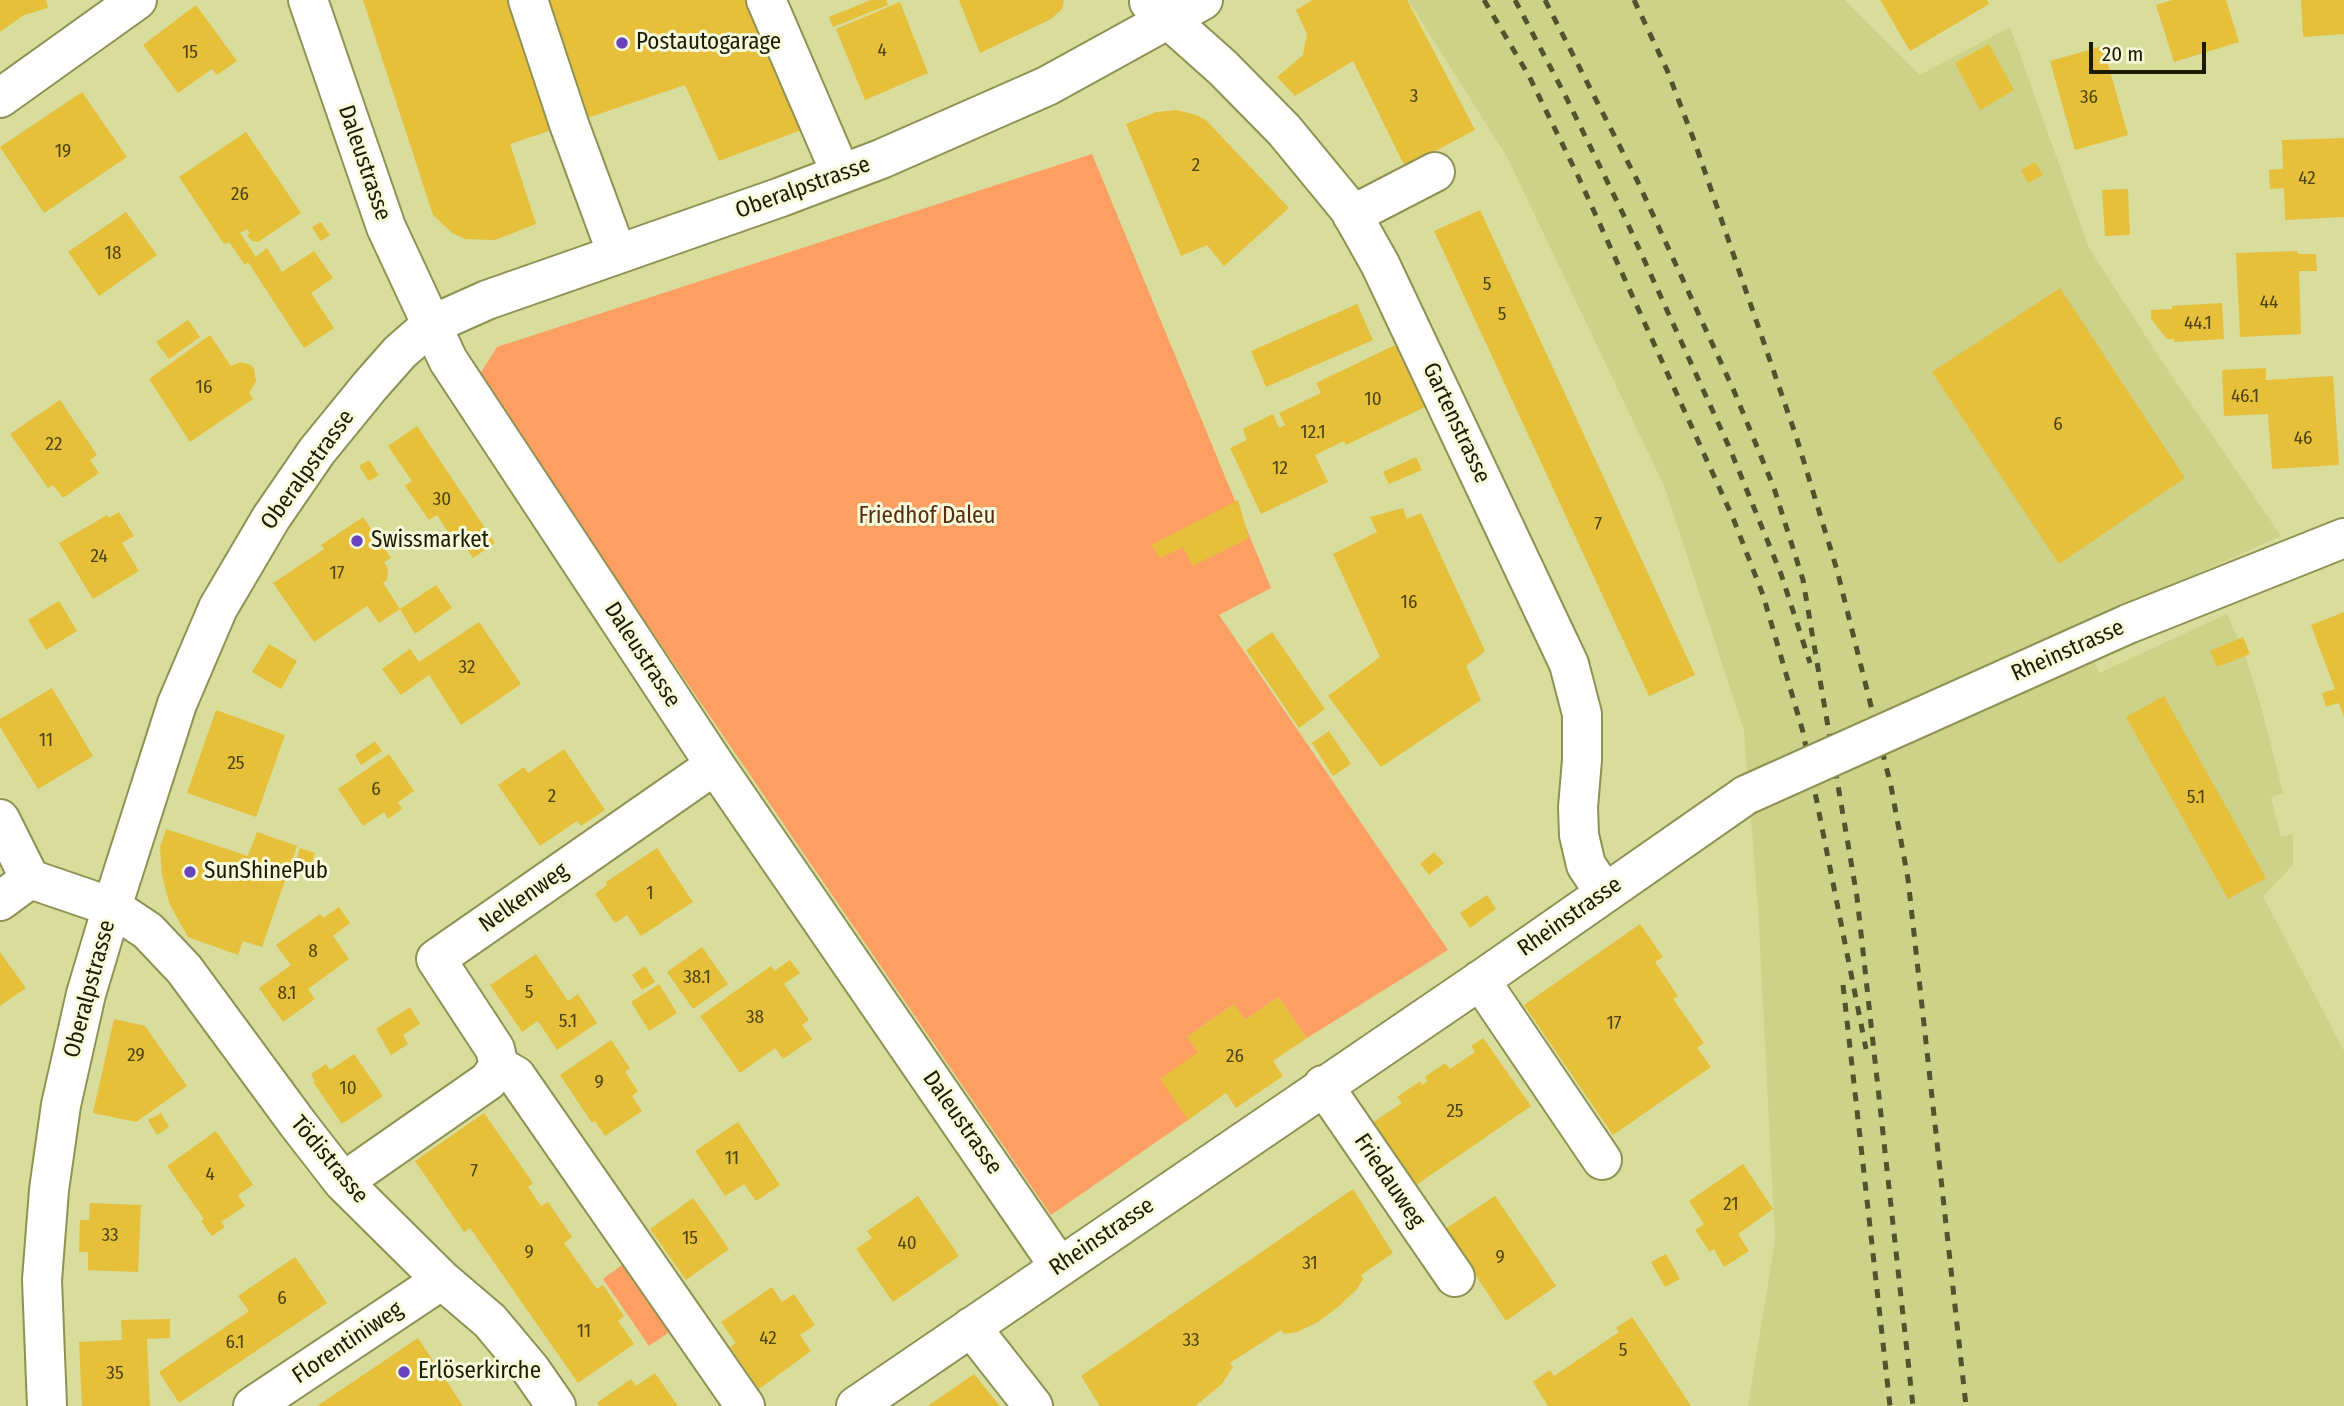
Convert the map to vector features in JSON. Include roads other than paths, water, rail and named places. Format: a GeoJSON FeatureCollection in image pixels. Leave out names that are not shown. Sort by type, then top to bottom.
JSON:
{"type":"FeatureCollection","features":[{"type":"Feature","properties":{"kind":"street"},"geometry":{"type":"LineString","coordinates":[[0,98],[137,0]]}},
{"type":"Feature","properties":{"kind":"street","name":"Daleustrasse"},"geometry":{"type":"LineString","coordinates":[[308,0],[386,227],[448,360],[715,765],[1059,1266]]}},
{"type":"Feature","properties":{"kind":"street"},"geometry":{"type":"LineString","coordinates":[[528,0],[569,124],[617,254]]}},
{"type":"Feature","properties":{"kind":"street"},"geometry":{"type":"LineString","coordinates":[[766,0],[841,174]]}},
{"type":"Feature","properties":{"kind":"street","name":"Oberalpstrasse"},"geometry":{"type":"LineString","coordinates":[[47,1406],[42,1280],[52,1166],[61,1105],[80,1019],[112,907],[177,704],[218,608],[271,518],[317,451],[400,352],[431,325],[487,300],[841,174],[1047,86],[1156,10],[1203,0]]}},
{"type":"Feature","properties":{"kind":"street","name":"Gartenstrasse"},"geometry":{"type":"LineString","coordinates":[[1156,10],[1223,68],[1319,170],[1352,215],[1399,303],[1569,664],[1582,714],[1583,760],[1578,807],[1579,835],[1586,865],[1604,892]]}},
{"type":"Feature","properties":{"kind":"street"},"geometry":{"type":"LineString","coordinates":[[1352,215],[1435,172]]}},
{"type":"Feature","properties":{"kind":"street","name":"Rheinstrasse"},"geometry":{"type":"LineString","coordinates":[[856,1406],[1746,795],[2128,624],[2344,538]]}},
{"type":"Feature","properties":{"kind":"street","name":"Nelkenweg"},"geometry":{"type":"LineString","coordinates":[[715,765],[436,958],[495,1048],[499,1066],[516,1076],[522,1084],[745,1406]]}},
{"type":"Feature","properties":{"kind":"street"},"geometry":{"type":"LineString","coordinates":[[0,819],[30,879],[0,901]]}},
{"type":"Feature","properties":{"kind":"street","name":"Tödistrasse"},"geometry":{"type":"LineString","coordinates":[[30,879],[112,907],[148,931],[184,968],[343,1182],[442,1280],[490,1321],[531,1370],[556,1406]]}},
{"type":"Feature","properties":{"kind":"street"},"geometry":{"type":"LineString","coordinates":[[1480,980],[1602,1160]]}},
{"type":"Feature","properties":{"kind":"street"},"geometry":{"type":"LineString","coordinates":[[343,1182],[488,1081],[499,1066]]}},
{"type":"Feature","properties":{"kind":"street","name":"Friedauweg"},"geometry":{"type":"LineString","coordinates":[[1323,1085],[1455,1277]]}},
{"type":"Feature","properties":{"kind":"street","name":"Florentiniweg"},"geometry":{"type":"LineString","coordinates":[[253,1406],[442,1280]]}},
{"type":"Feature","properties":{"kind":"street"},"geometry":{"type":"LineString","coordinates":[[971,1327],[1033,1406]]}},
{"type":"Feature","properties":{"kind":"railway"},"geometry":{"type":"LineString","coordinates":[[1484,0],[1529,76],[1578,176],[1733,518],[1763,595],[1803,732],[1866,1049]]}},
{"type":"Feature","properties":{"kind":"railway"},"geometry":{"type":"LineString","coordinates":[[1515,0],[1626,220],[1730,449],[1781,574],[1810,663]]}},
{"type":"Feature","properties":{"kind":"railway"},"geometry":{"type":"LineString","coordinates":[[1545,0],[1637,180],[1734,391],[1774,488],[1803,580],[1857,897],[1913,1406]]}},
{"type":"Feature","properties":{"kind":"railway"},"geometry":{"type":"LineString","coordinates":[[1634,0],[1667,70],[1695,143],[1796,436],[1837,570],[1891,786],[1908,879],[1966,1406]]}},
{"type":"Feature","properties":{"kind":"railway"},"geometry":{"type":"LineString","coordinates":[[1843,985],[1890,1406]]}},
{"type":"Feature","properties":{"kind":"place","name":"Postautogarage"},"geometry":{"type":"Point","coordinates":[622,43]}},
{"type":"Feature","properties":{"kind":"place","name":"Swissmarket"},"geometry":{"type":"Point","coordinates":[357,541]}},
{"type":"Feature","properties":{"kind":"place","name":"SunShinePub"},"geometry":{"type":"Point","coordinates":[190,872]}},
{"type":"Feature","properties":{"kind":"place","name":"Erlöserkirche"},"geometry":{"type":"Point","coordinates":[404,1372]}},
{"type":"Feature","properties":{"kind":"park label","name":"Friedhof Daleu"},"geometry":{"type":"Point","coordinates":[927,517]}}]}
